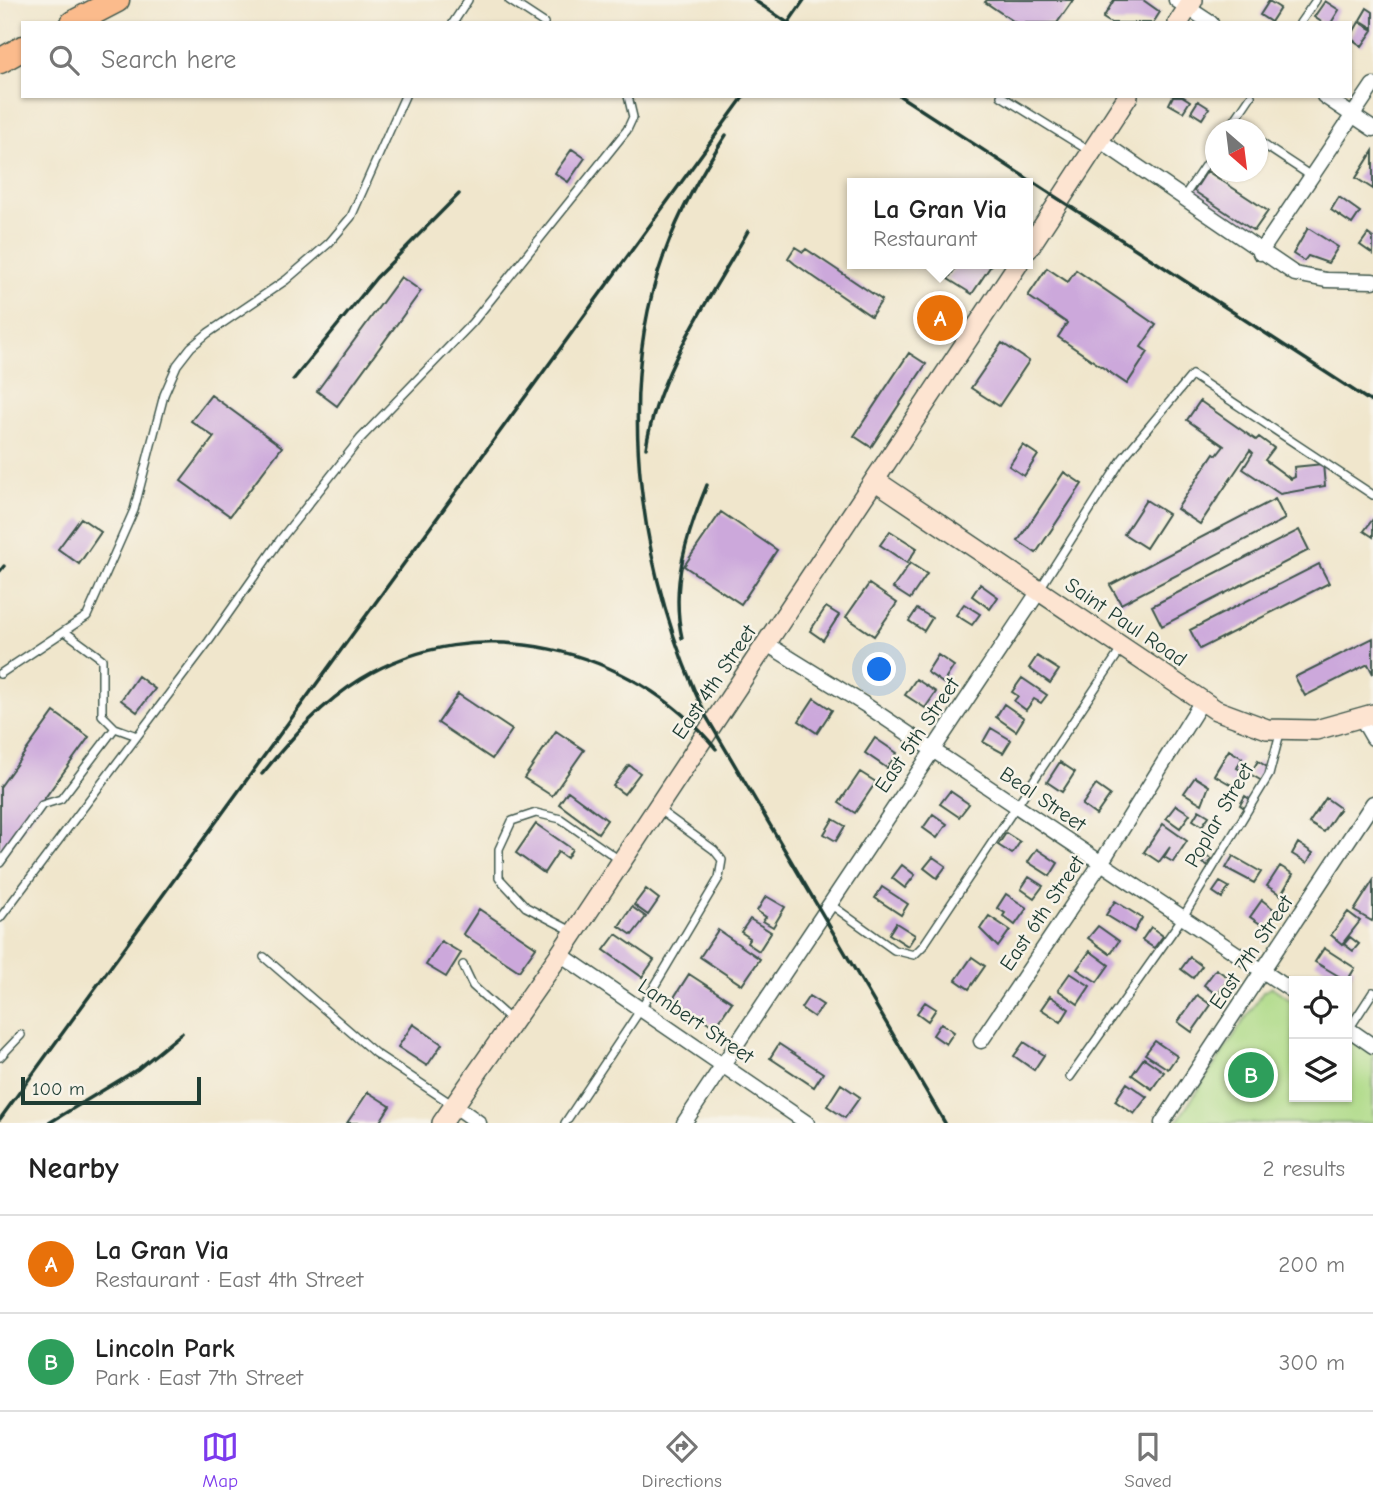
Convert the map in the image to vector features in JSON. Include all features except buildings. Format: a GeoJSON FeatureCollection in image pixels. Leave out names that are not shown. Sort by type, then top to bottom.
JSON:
{"type":"FeatureCollection","features":[{"type":"Feature","properties":{"kind":"highway"},"geometry":{"type":"LineString","coordinates":[[77,21],[117,0]]}},
{"type":"Feature","properties":{"kind":"highway"},"geometry":{"type":"LineString","coordinates":[[0,61],[21,49]]}},
{"type":"Feature","properties":{"kind":"main road"},"geometry":{"type":"LineString","coordinates":[[1033,240],[1127,98]]}},
{"type":"Feature","properties":{"kind":"main road","name":"East 4th Street"},"geometry":{"type":"LineString","coordinates":[[442,1123],[622,862],[1015,269]]}},
{"type":"Feature","properties":{"kind":"main road","name":"Saint Paul Road"},"geometry":{"type":"LineString","coordinates":[[876,481],[1216,710],[1267,729],[1316,730],[1367,716]]}},
{"type":"Feature","properties":{"kind":"street"},"geometry":{"type":"LineString","coordinates":[[1184,8],[1207,21]]}},
{"type":"Feature","properties":{"kind":"street"},"geometry":{"type":"LineString","coordinates":[[1260,253],[1373,85]]}},
{"type":"Feature","properties":{"kind":"street"},"geometry":{"type":"LineString","coordinates":[[1327,98],[1373,129]]}},
{"type":"Feature","properties":{"kind":"street"},"geometry":{"type":"LineString","coordinates":[[1095,146],[1183,199],[1295,274],[1326,280],[1372,279]]}},
{"type":"Feature","properties":{"kind":"street","name":"East 5th Street"},"geometry":{"type":"LineString","coordinates":[[684,1123],[1039,591]]}},
{"type":"Feature","properties":{"kind":"street","name":"Beal Street"},"geometry":{"type":"LineString","coordinates":[[767,644],[933,750],[1289,989]]}},
{"type":"Feature","properties":{"kind":"street","name":"East 6th Street"},"geometry":{"type":"LineString","coordinates":[[981,1041],[1101,863],[1202,701]]}},
{"type":"Feature","properties":{"kind":"street"},"geometry":{"type":"LineString","coordinates":[[1367,716],[1373,738]]}},
{"type":"Feature","properties":{"kind":"street","name":"East 7th Street"},"geometry":{"type":"LineString","coordinates":[[1162,1123],[1373,806]]}},
{"type":"Feature","properties":{"kind":"street","name":"Lambert Street"},"geometry":{"type":"LineString","coordinates":[[560,954],[807,1123]]}},
{"type":"Feature","properties":{"kind":"street"},"geometry":{"type":"LineString","coordinates":[[1352,1032],[1373,1046]]}},
{"type":"Feature","properties":{"kind":"street"},"geometry":{"type":"LineString","coordinates":[[454,1105],[479,1123]]}},
{"type":"Feature","properties":{"kind":"lane"},"geometry":{"type":"LineString","coordinates":[[454,21],[468,0]]}},
{"type":"Feature","properties":{"kind":"lane"},"geometry":{"type":"LineString","coordinates":[[509,0],[541,21]]}},
{"type":"Feature","properties":{"kind":"lane"},"geometry":{"type":"LineString","coordinates":[[1301,21],[1315,0]]}},
{"type":"Feature","properties":{"kind":"lane"},"geometry":{"type":"LineString","coordinates":[[0,674],[87,616],[134,510],[164,395],[177,365],[191,346],[286,280],[329,243],[351,217],[404,98]]}},
{"type":"Feature","properties":{"kind":"lane"},"geometry":{"type":"LineString","coordinates":[[0,918],[138,736],[280,540],[360,439],[472,323],[627,130],[633,117],[628,98]]}},
{"type":"Feature","properties":{"kind":"lane"},"geometry":{"type":"LineString","coordinates":[[1004,98],[1095,146]]}},
{"type":"Feature","properties":{"kind":"lane"},"geometry":{"type":"LineString","coordinates":[[1235,119],[1250,98]]}},
{"type":"Feature","properties":{"kind":"lane"},"geometry":{"type":"LineString","coordinates":[[1268,148],[1311,176]]}},
{"type":"Feature","properties":{"kind":"lane"},"geometry":{"type":"LineString","coordinates":[[1183,199],[1205,166]]}},
{"type":"Feature","properties":{"kind":"lane","name":"East 5th Street"},"geometry":{"type":"LineString","coordinates":[[1039,591],[1123,458],[1192,375],[1373,495]]}},
{"type":"Feature","properties":{"kind":"lane"},"geometry":{"type":"LineString","coordinates":[[64,631],[102,659],[103,715],[115,727],[138,736]]}},
{"type":"Feature","properties":{"kind":"lane"},"geometry":{"type":"LineString","coordinates":[[830,904],[894,950],[914,955],[923,946],[1122,647]]}},
{"type":"Feature","properties":{"kind":"lane"},"geometry":{"type":"LineString","coordinates":[[0,863],[42,805],[61,799],[115,727]]}},
{"type":"Feature","properties":{"kind":"lane","name":"Poplar Street"},"geometry":{"type":"LineString","coordinates":[[1070,1077],[1183,917],[1269,775],[1280,729]]}},
{"type":"Feature","properties":{"kind":"lane"},"geometry":{"type":"LineString","coordinates":[[565,1123],[641,1009],[719,878],[722,860],[714,850],[657,809]]}},
{"type":"Feature","properties":{"kind":"lane"},"geometry":{"type":"LineString","coordinates":[[575,932],[526,907],[499,878],[499,849],[512,821],[536,813],[561,819],[622,862]]}},
{"type":"Feature","properties":{"kind":"lane"},"geometry":{"type":"LineString","coordinates":[[264,957],[375,1054],[454,1105]]}},
{"type":"Feature","properties":{"kind":"lane"},"geometry":{"type":"LineString","coordinates":[[463,965],[473,986],[513,1022]]}},
{"type":"Feature","properties":{"kind":"lane"},"geometry":{"type":"LineString","coordinates":[[1352,1023],[1373,992]]}},
{"type":"Feature","properties":{"kind":"lane"},"geometry":{"type":"LineString","coordinates":[[0,1057],[21,1035]]}},
{"type":"Feature","properties":{"kind":"green space"},"geometry":{"type":"Polygon","coordinates":[[[1272,987],[1289,999],[1289,1102],[1352,1102],[1352,1039],[1373,1054],[1373,1123],[1176,1123],[1263,992],[1272,987]]]}},
{"type":"Feature","properties":{"kind":"railway"},"geometry":{"type":"LineString","coordinates":[[754,0],[785,21]]}},
{"type":"Feature","properties":{"kind":"railway"},"geometry":{"type":"LineString","coordinates":[[789,21],[804,0]]}},
{"type":"Feature","properties":{"kind":"railway"},"geometry":{"type":"LineString","coordinates":[[0,1119],[743,98]]}},
{"type":"Feature","properties":{"kind":"railway"},"geometry":{"type":"LineString","coordinates":[[903,98],[1026,178]]}},
{"type":"Feature","properties":{"kind":"railway"},"geometry":{"type":"LineString","coordinates":[[726,135],[677,221],[649,308],[640,366],[638,426],[641,487],[650,548],[683,663],[706,716],[945,1123]]}},
{"type":"Feature","properties":{"kind":"railway"},"geometry":{"type":"LineString","coordinates":[[1033,182],[1373,403]]}},
{"type":"Feature","properties":{"kind":"railway"},"geometry":{"type":"LineString","coordinates":[[293,380],[376,278],[459,194]]}},
{"type":"Feature","properties":{"kind":"railway"},"geometry":{"type":"LineString","coordinates":[[646,448],[652,419],[674,363],[748,231]]}},
{"type":"Feature","properties":{"kind":"railway"},"geometry":{"type":"LineString","coordinates":[[682,638],[678,598],[682,560],[707,485]]}},
{"type":"Feature","properties":{"kind":"railway"},"geometry":{"type":"LineString","coordinates":[[0,571],[4,566]]}},
{"type":"Feature","properties":{"kind":"railway"},"geometry":{"type":"LineString","coordinates":[[262,774],[307,722],[332,699],[361,679],[406,657],[453,646],[502,643],[550,649],[597,663],[642,685],[682,714],[716,749]]}},
{"type":"Feature","properties":{"kind":"railway"},"geometry":{"type":"LineString","coordinates":[[49,1123],[138,1069],[182,1033]]}},
{"type":"Feature","properties":{"kind":"place","name":"La Gran Via"},"geometry":{"type":"Point","coordinates":[940,318]}},
{"type":"Feature","properties":{"kind":"place","name":"Lincoln Park"},"geometry":{"type":"Point","coordinates":[1251,1075]}}]}
